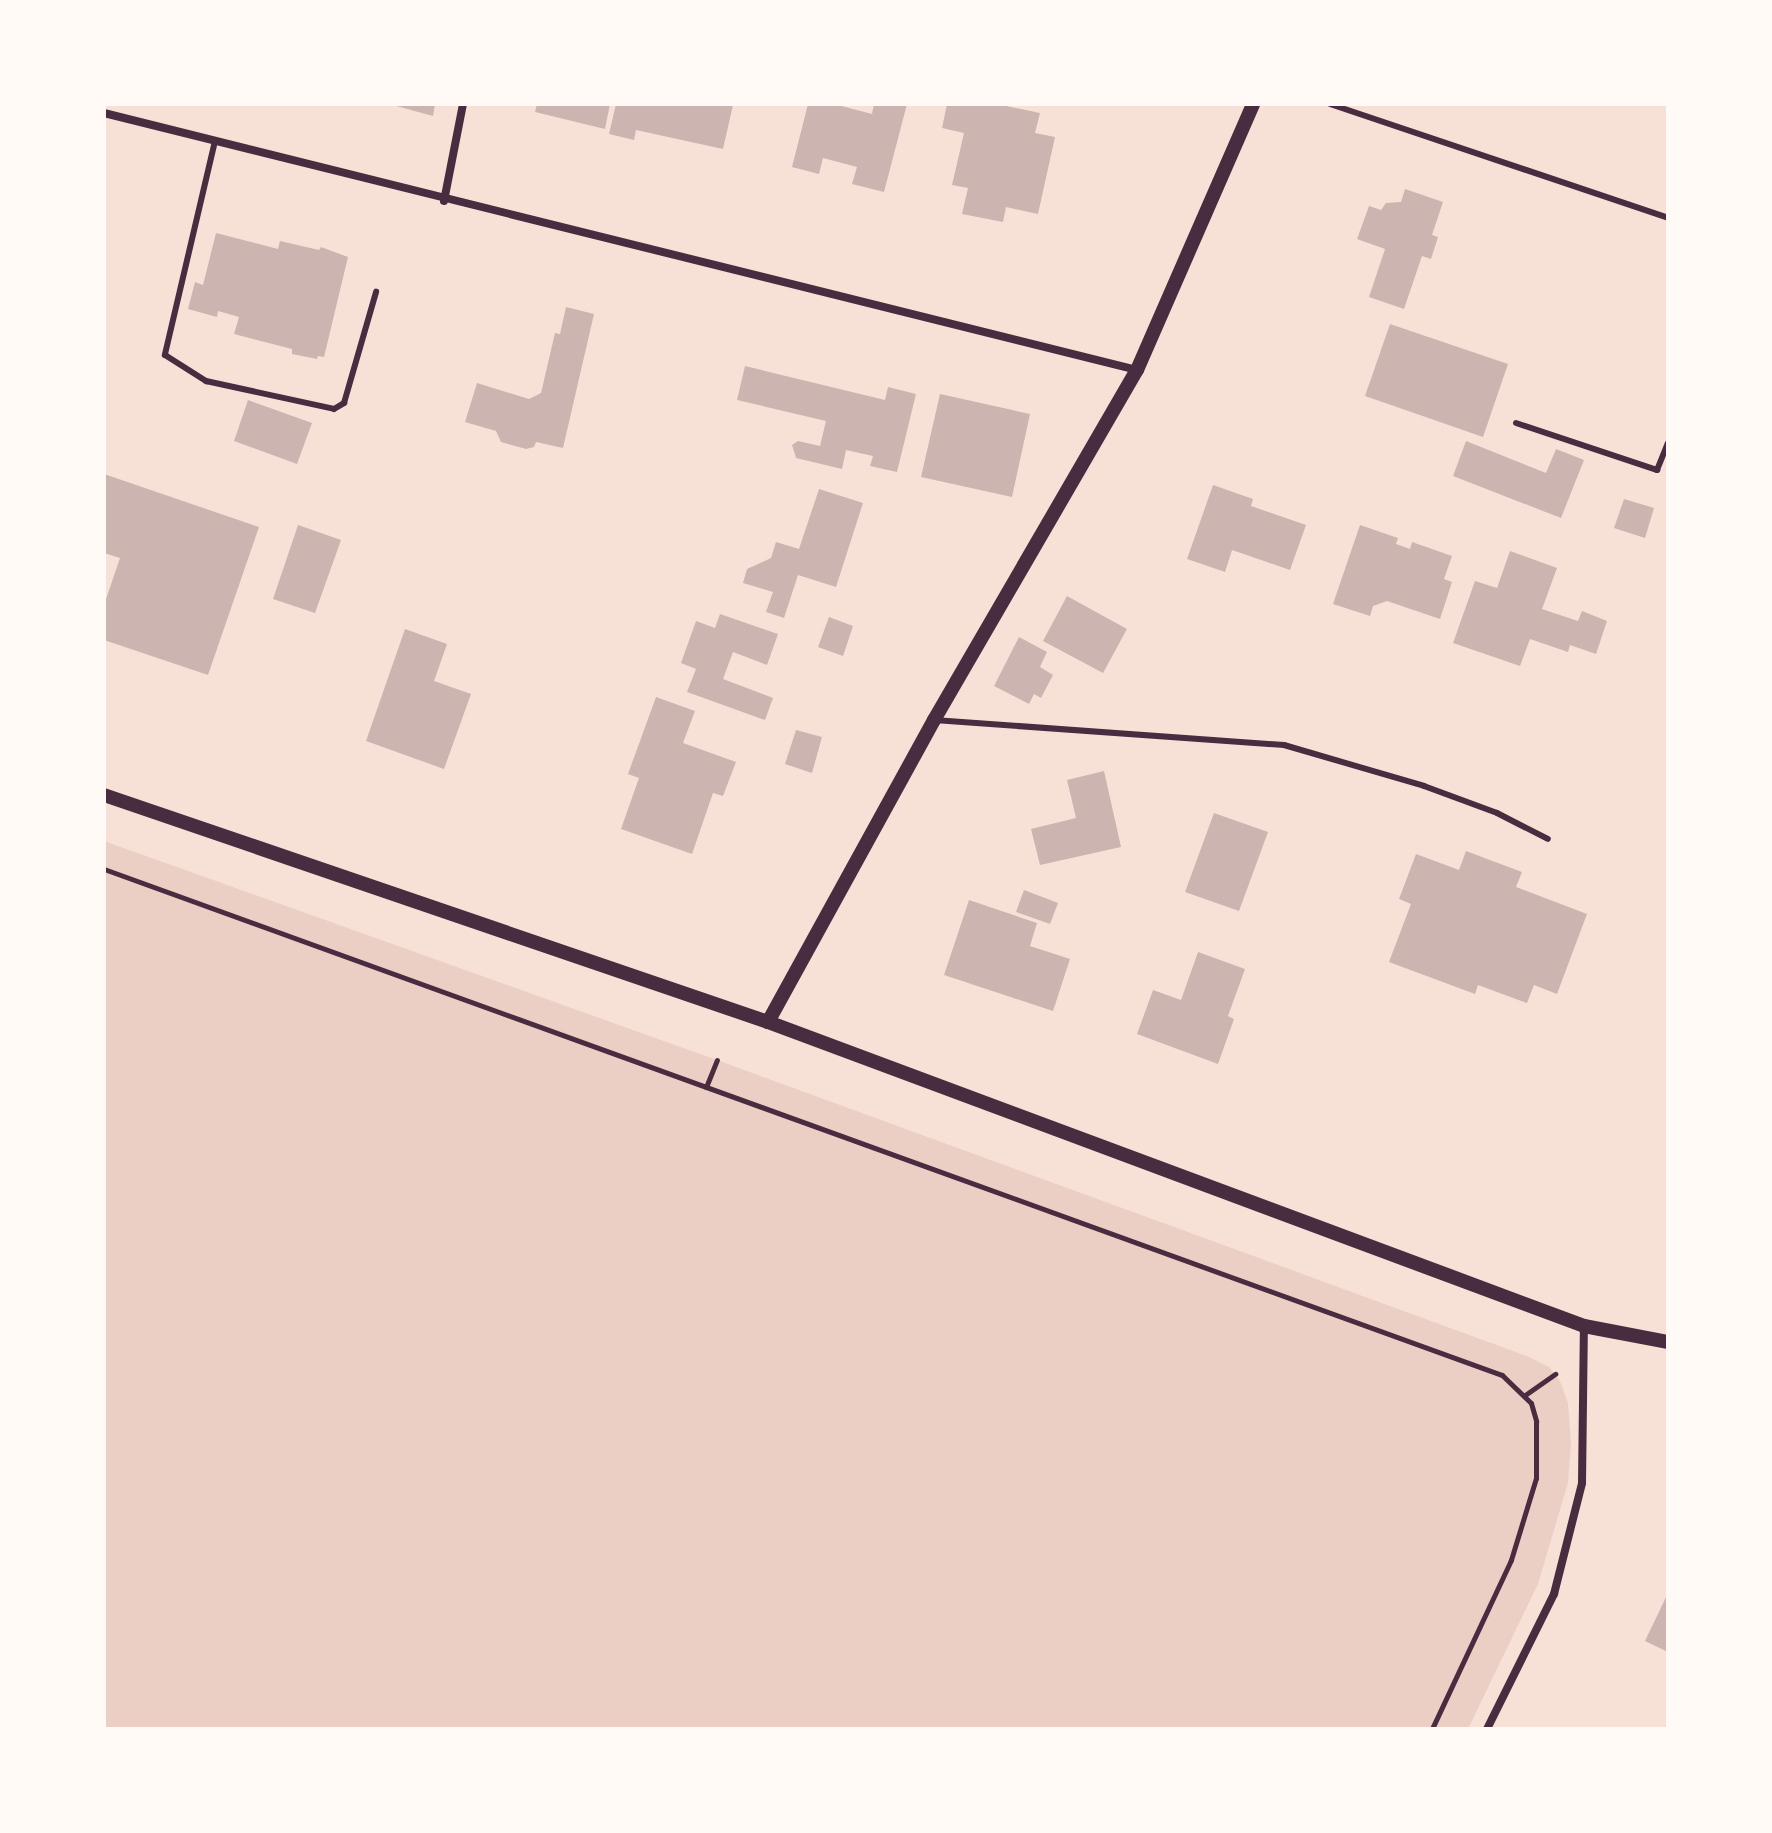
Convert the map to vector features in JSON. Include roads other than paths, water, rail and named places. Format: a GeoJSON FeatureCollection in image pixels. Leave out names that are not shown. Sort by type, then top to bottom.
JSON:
{"type":"FeatureCollection","features":[{"type":"Feature","properties":{"kind":"street"},"geometry":{"type":"LineString","coordinates":[[444,201],[463,104]]}},
{"type":"Feature","properties":{"kind":"street"},"geometry":{"type":"LineString","coordinates":[[768,1022],[934,720],[1137,370],[1253,104]]}},
{"type":"Feature","properties":{"kind":"street"},"geometry":{"type":"LineString","coordinates":[[104,113],[444,201],[1137,370]]}},
{"type":"Feature","properties":{"kind":"street"},"geometry":{"type":"LineString","coordinates":[[104,795],[768,1022],[1584,1326],[1668,1342]]}},
{"type":"Feature","properties":{"kind":"street"},"geometry":{"type":"LineString","coordinates":[[1487,1729],[1554,1594],[1582,1483],[1584,1326]]}},
{"type":"Feature","properties":{"kind":"lane"},"geometry":{"type":"LineString","coordinates":[[1330,104],[1668,218]]}},
{"type":"Feature","properties":{"kind":"lane"},"geometry":{"type":"LineString","coordinates":[[215,141],[165,355],[206,381],[334,409],[344,403],[376,292]]}},
{"type":"Feature","properties":{"kind":"lane"},"geometry":{"type":"LineString","coordinates":[[1516,423],[1657,470],[1668,443]]}},
{"type":"Feature","properties":{"kind":"lane"},"geometry":{"type":"LineString","coordinates":[[934,720],[1284,745],[1424,786],[1497,813],[1548,839]]}}]}
